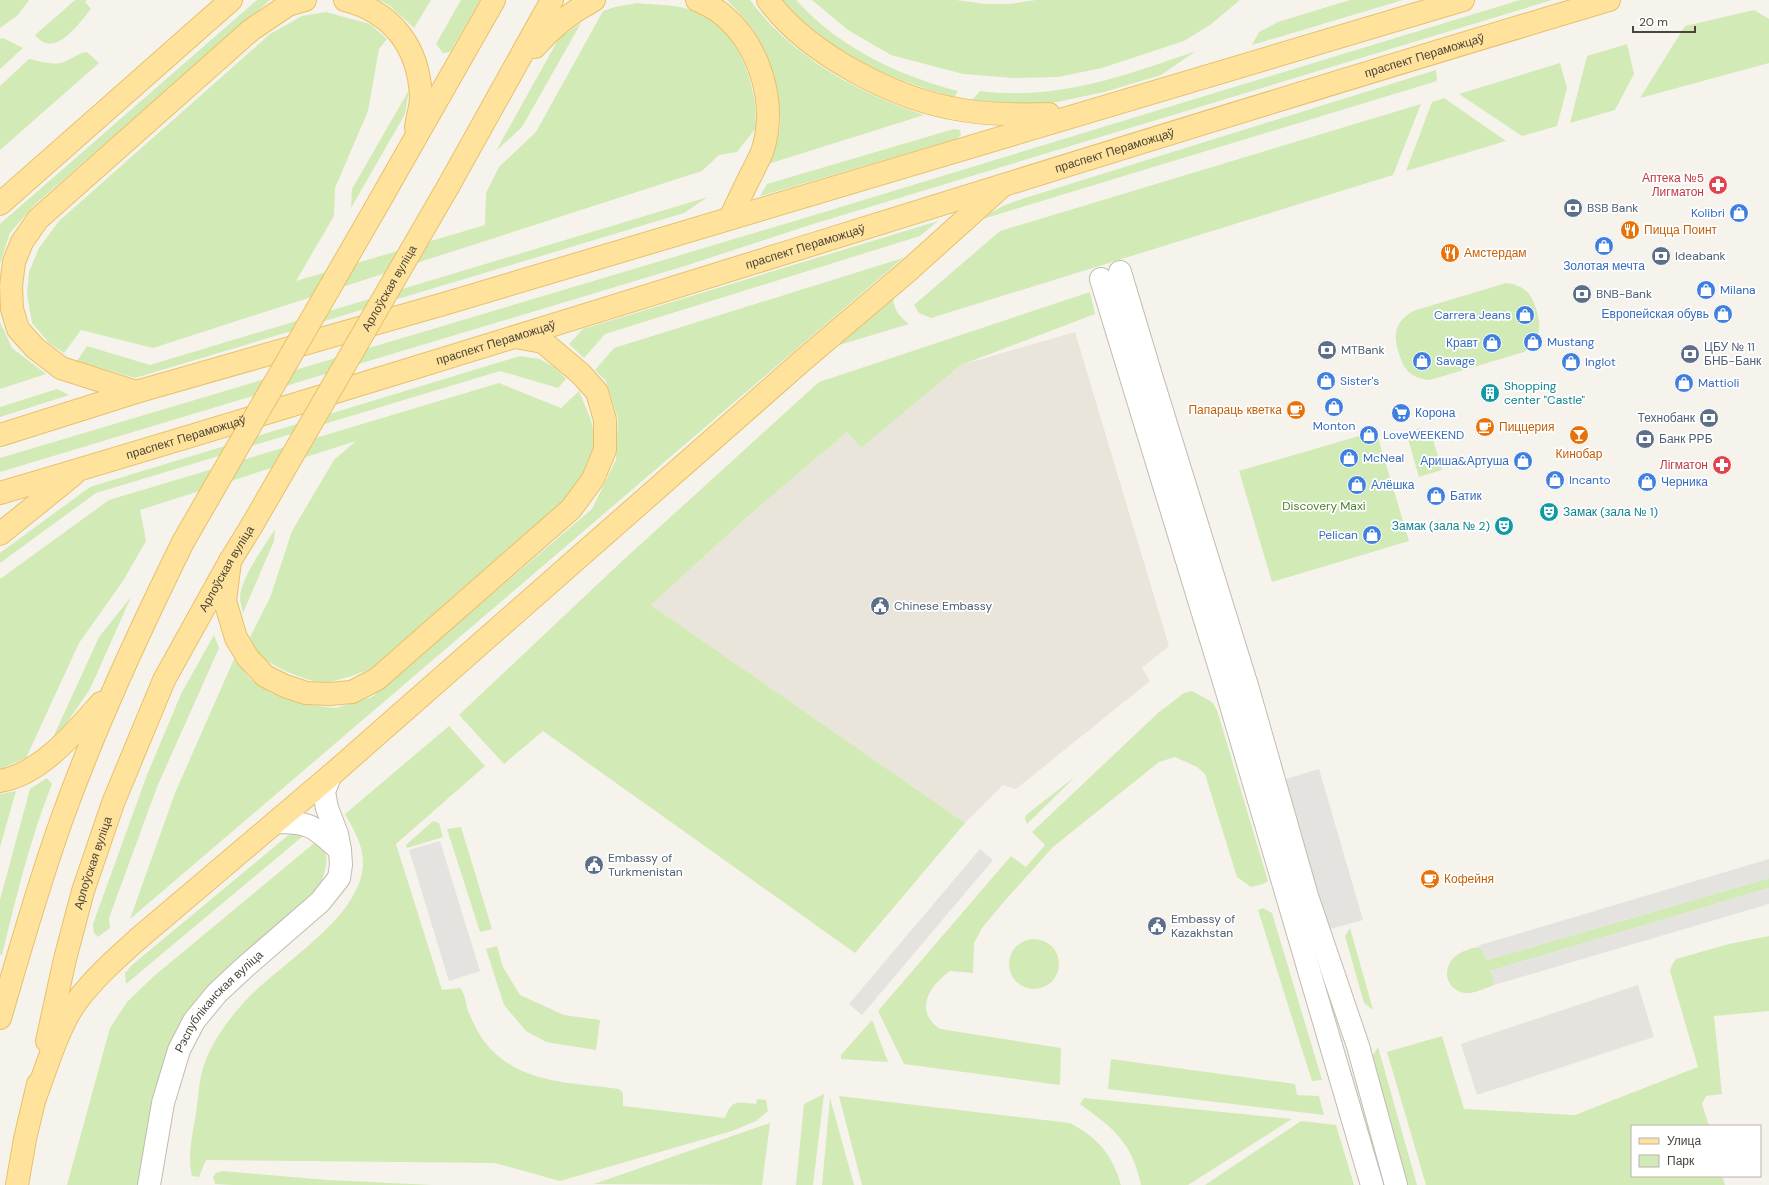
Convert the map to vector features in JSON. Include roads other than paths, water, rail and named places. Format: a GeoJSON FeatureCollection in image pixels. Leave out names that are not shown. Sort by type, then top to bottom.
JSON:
{"type":"FeatureCollection","features":[{"type":"Feature","properties":{"kind":"main road"},"geometry":{"type":"LineString","coordinates":[[0,204],[232,0]]}},
{"type":"Feature","properties":{"kind":"main road"},"geometry":{"type":"LineString","coordinates":[[136,392],[61,368],[35,348],[18,329],[12,309],[11,286],[14,262],[22,242],[38,219],[251,30],[288,5],[305,0]]}},
{"type":"Feature","properties":{"kind":"main road"},"geometry":{"type":"LineString","coordinates":[[345,0],[374,11],[394,26],[406,42],[419,79],[421,99],[413,141]]}},
{"type":"Feature","properties":{"kind":"main road"},"geometry":{"type":"LineString","coordinates":[[0,1018],[35,897],[63,815],[96,731],[140,630],[183,542],[494,0]]}},
{"type":"Feature","properties":{"kind":"main road","name":"Арлоўская вуліца"},"geometry":{"type":"LineString","coordinates":[[17,1185],[25,1139],[67,951],[83,890],[113,803],[164,680],[230,561],[449,185],[552,0]]}},
{"type":"Feature","properties":{"kind":"main road"},"geometry":{"type":"LineString","coordinates":[[508,80],[548,32],[574,10],[594,0]]}},
{"type":"Feature","properties":{"kind":"main road"},"geometry":{"type":"LineString","coordinates":[[697,0],[712,7],[724,16],[742,36],[757,60],[764,80],[768,124],[763,149],[730,218]]}},
{"type":"Feature","properties":{"kind":"main road"},"geometry":{"type":"LineString","coordinates":[[768,0],[796,32],[829,56],[871,80],[914,97],[960,110],[1014,116],[1080,114]]}},
{"type":"Feature","properties":{"kind":"main road"},"geometry":{"type":"LineString","coordinates":[[0,435],[136,392],[447,302],[1463,0]]}},
{"type":"Feature","properties":{"kind":"main road","name":"праспект Пераможцаў"},"geometry":{"type":"LineString","coordinates":[[0,493],[513,337],[1006,183],[1609,0]]}},
{"type":"Feature","properties":{"kind":"main road"},"geometry":{"type":"LineString","coordinates":[[35,1098],[58,1036],[77,1001],[110,964],[330,776],[802,361],[909,270],[1006,183]]}},
{"type":"Feature","properties":{"kind":"main road"},"geometry":{"type":"LineString","coordinates":[[230,561],[225,601],[236,638],[248,658],[265,676],[285,686],[306,693],[329,694],[352,692],[377,679],[571,509],[593,479],[605,450],[605,420],[597,392],[581,374],[543,342],[513,337]]}},
{"type":"Feature","properties":{"kind":"main road"},"geometry":{"type":"LineString","coordinates":[[0,534],[82,468]]}},
{"type":"Feature","properties":{"kind":"main road"},"geometry":{"type":"LineString","coordinates":[[0,781],[10,779],[46,759],[72,736],[115,687]]}},
{"type":"Feature","properties":{"kind":"street"},"geometry":{"type":"LineString","coordinates":[[1371,1184],[1228,695],[1110,275],[1152,382],[1248,689],[1307,896],[1358,1046],[1396,1185]]}},
{"type":"Feature","properties":{"kind":"street","name":"Рэспубліканская вуліца"},"geometry":{"type":"LineString","coordinates":[[149,1185],[163,1103],[179,1050],[194,1021],[217,993],[320,902],[339,878],[341,865],[340,850],[337,834],[327,808],[324,792],[330,776]]}},
{"type":"Feature","properties":{"kind":"street"},"geometry":{"type":"LineString","coordinates":[[276,822],[298,822],[315,827],[340,850]]}},
{"type":"Feature","properties":{"kind":"place","name":"Аптека №5 Лигматон"},"geometry":{"type":"Point","coordinates":[1718,185]}},
{"type":"Feature","properties":{"kind":"place","name":"BSB Bank"},"geometry":{"type":"Point","coordinates":[1573,208]}},
{"type":"Feature","properties":{"kind":"place","name":"Kolibri"},"geometry":{"type":"Point","coordinates":[1739,213]}},
{"type":"Feature","properties":{"kind":"place","name":"Пицца Поинт"},"geometry":{"type":"Point","coordinates":[1630,230]}},
{"type":"Feature","properties":{"kind":"place","name":"Золотая мечта"},"geometry":{"type":"Point","coordinates":[1604,246]}},
{"type":"Feature","properties":{"kind":"place","name":"Амстердам"},"geometry":{"type":"Point","coordinates":[1450,253]}},
{"type":"Feature","properties":{"kind":"place","name":"Ideabank"},"geometry":{"type":"Point","coordinates":[1661,256]}},
{"type":"Feature","properties":{"kind":"place","name":"Milana"},"geometry":{"type":"Point","coordinates":[1706,290]}},
{"type":"Feature","properties":{"kind":"place","name":"BNB-Bank"},"geometry":{"type":"Point","coordinates":[1582,294]}},
{"type":"Feature","properties":{"kind":"place","name":"Европейская обувь"},"geometry":{"type":"Point","coordinates":[1723,314]}},
{"type":"Feature","properties":{"kind":"place","name":"Carrera Jeans"},"geometry":{"type":"Point","coordinates":[1525,315]}},
{"type":"Feature","properties":{"kind":"place","name":"Mustang"},"geometry":{"type":"Point","coordinates":[1533,342]}},
{"type":"Feature","properties":{"kind":"place","name":"Кравт"},"geometry":{"type":"Point","coordinates":[1492,343]}},
{"type":"Feature","properties":{"kind":"place","name":"MTBank"},"geometry":{"type":"Point","coordinates":[1327,350]}},
{"type":"Feature","properties":{"kind":"place","name":"ЦБУ № 11 БНБ-Банк"},"geometry":{"type":"Point","coordinates":[1690,354]}},
{"type":"Feature","properties":{"kind":"place","name":"Savage"},"geometry":{"type":"Point","coordinates":[1422,361]}},
{"type":"Feature","properties":{"kind":"place","name":"Inglot"},"geometry":{"type":"Point","coordinates":[1571,362]}},
{"type":"Feature","properties":{"kind":"place","name":"Sister's"},"geometry":{"type":"Point","coordinates":[1326,381]}},
{"type":"Feature","properties":{"kind":"place","name":"Mattioli"},"geometry":{"type":"Point","coordinates":[1684,383]}},
{"type":"Feature","properties":{"kind":"place","name":"Shopping center \"Castle\""},"geometry":{"type":"Point","coordinates":[1490,393]}},
{"type":"Feature","properties":{"kind":"place","name":"Monton"},"geometry":{"type":"Point","coordinates":[1334,407]}},
{"type":"Feature","properties":{"kind":"place","name":"Папараць кветка"},"geometry":{"type":"Point","coordinates":[1296,410]}},
{"type":"Feature","properties":{"kind":"place","name":"Корона"},"geometry":{"type":"Point","coordinates":[1401,413]}},
{"type":"Feature","properties":{"kind":"place","name":"Технобанк"},"geometry":{"type":"Point","coordinates":[1709,418]}},
{"type":"Feature","properties":{"kind":"place","name":"Пиццерия"},"geometry":{"type":"Point","coordinates":[1485,427]}},
{"type":"Feature","properties":{"kind":"place","name":"LoveWEEKEND"},"geometry":{"type":"Point","coordinates":[1369,435]}},
{"type":"Feature","properties":{"kind":"place","name":"Кинобар"},"geometry":{"type":"Point","coordinates":[1579,435]}},
{"type":"Feature","properties":{"kind":"place","name":"Банк РРБ"},"geometry":{"type":"Point","coordinates":[1645,439]}},
{"type":"Feature","properties":{"kind":"place","name":"McNeal"},"geometry":{"type":"Point","coordinates":[1349,458]}},
{"type":"Feature","properties":{"kind":"place","name":"Ариша&Артуша"},"geometry":{"type":"Point","coordinates":[1523,461]}},
{"type":"Feature","properties":{"kind":"place","name":"Лігматон"},"geometry":{"type":"Point","coordinates":[1722,465]}},
{"type":"Feature","properties":{"kind":"place","name":"Incanto"},"geometry":{"type":"Point","coordinates":[1555,480]}},
{"type":"Feature","properties":{"kind":"place","name":"Черника"},"geometry":{"type":"Point","coordinates":[1647,482]}},
{"type":"Feature","properties":{"kind":"place","name":"Алёшка"},"geometry":{"type":"Point","coordinates":[1357,485]}},
{"type":"Feature","properties":{"kind":"place","name":"Батик"},"geometry":{"type":"Point","coordinates":[1436,496]}},
{"type":"Feature","properties":{"kind":"place","name":"Замак (зала № 1)"},"geometry":{"type":"Point","coordinates":[1549,512]}},
{"type":"Feature","properties":{"kind":"place","name":"Замак (зала № 2)"},"geometry":{"type":"Point","coordinates":[1504,526]}},
{"type":"Feature","properties":{"kind":"place","name":"Pelican"},"geometry":{"type":"Point","coordinates":[1372,535]}},
{"type":"Feature","properties":{"kind":"place","name":"Chinese Embassy"},"geometry":{"type":"Point","coordinates":[880,606]}},
{"type":"Feature","properties":{"kind":"place","name":"Embassy of Turkmenistan"},"geometry":{"type":"Point","coordinates":[594,865]}},
{"type":"Feature","properties":{"kind":"place","name":"Кофейня"},"geometry":{"type":"Point","coordinates":[1430,879]}},
{"type":"Feature","properties":{"kind":"place","name":"Embassy of Kazakhstan"},"geometry":{"type":"Point","coordinates":[1157,926]}},
{"type":"Feature","properties":{"kind":"park label","name":"Discovery Maxi"},"geometry":{"type":"Point","coordinates":[1324,506]}}]}
